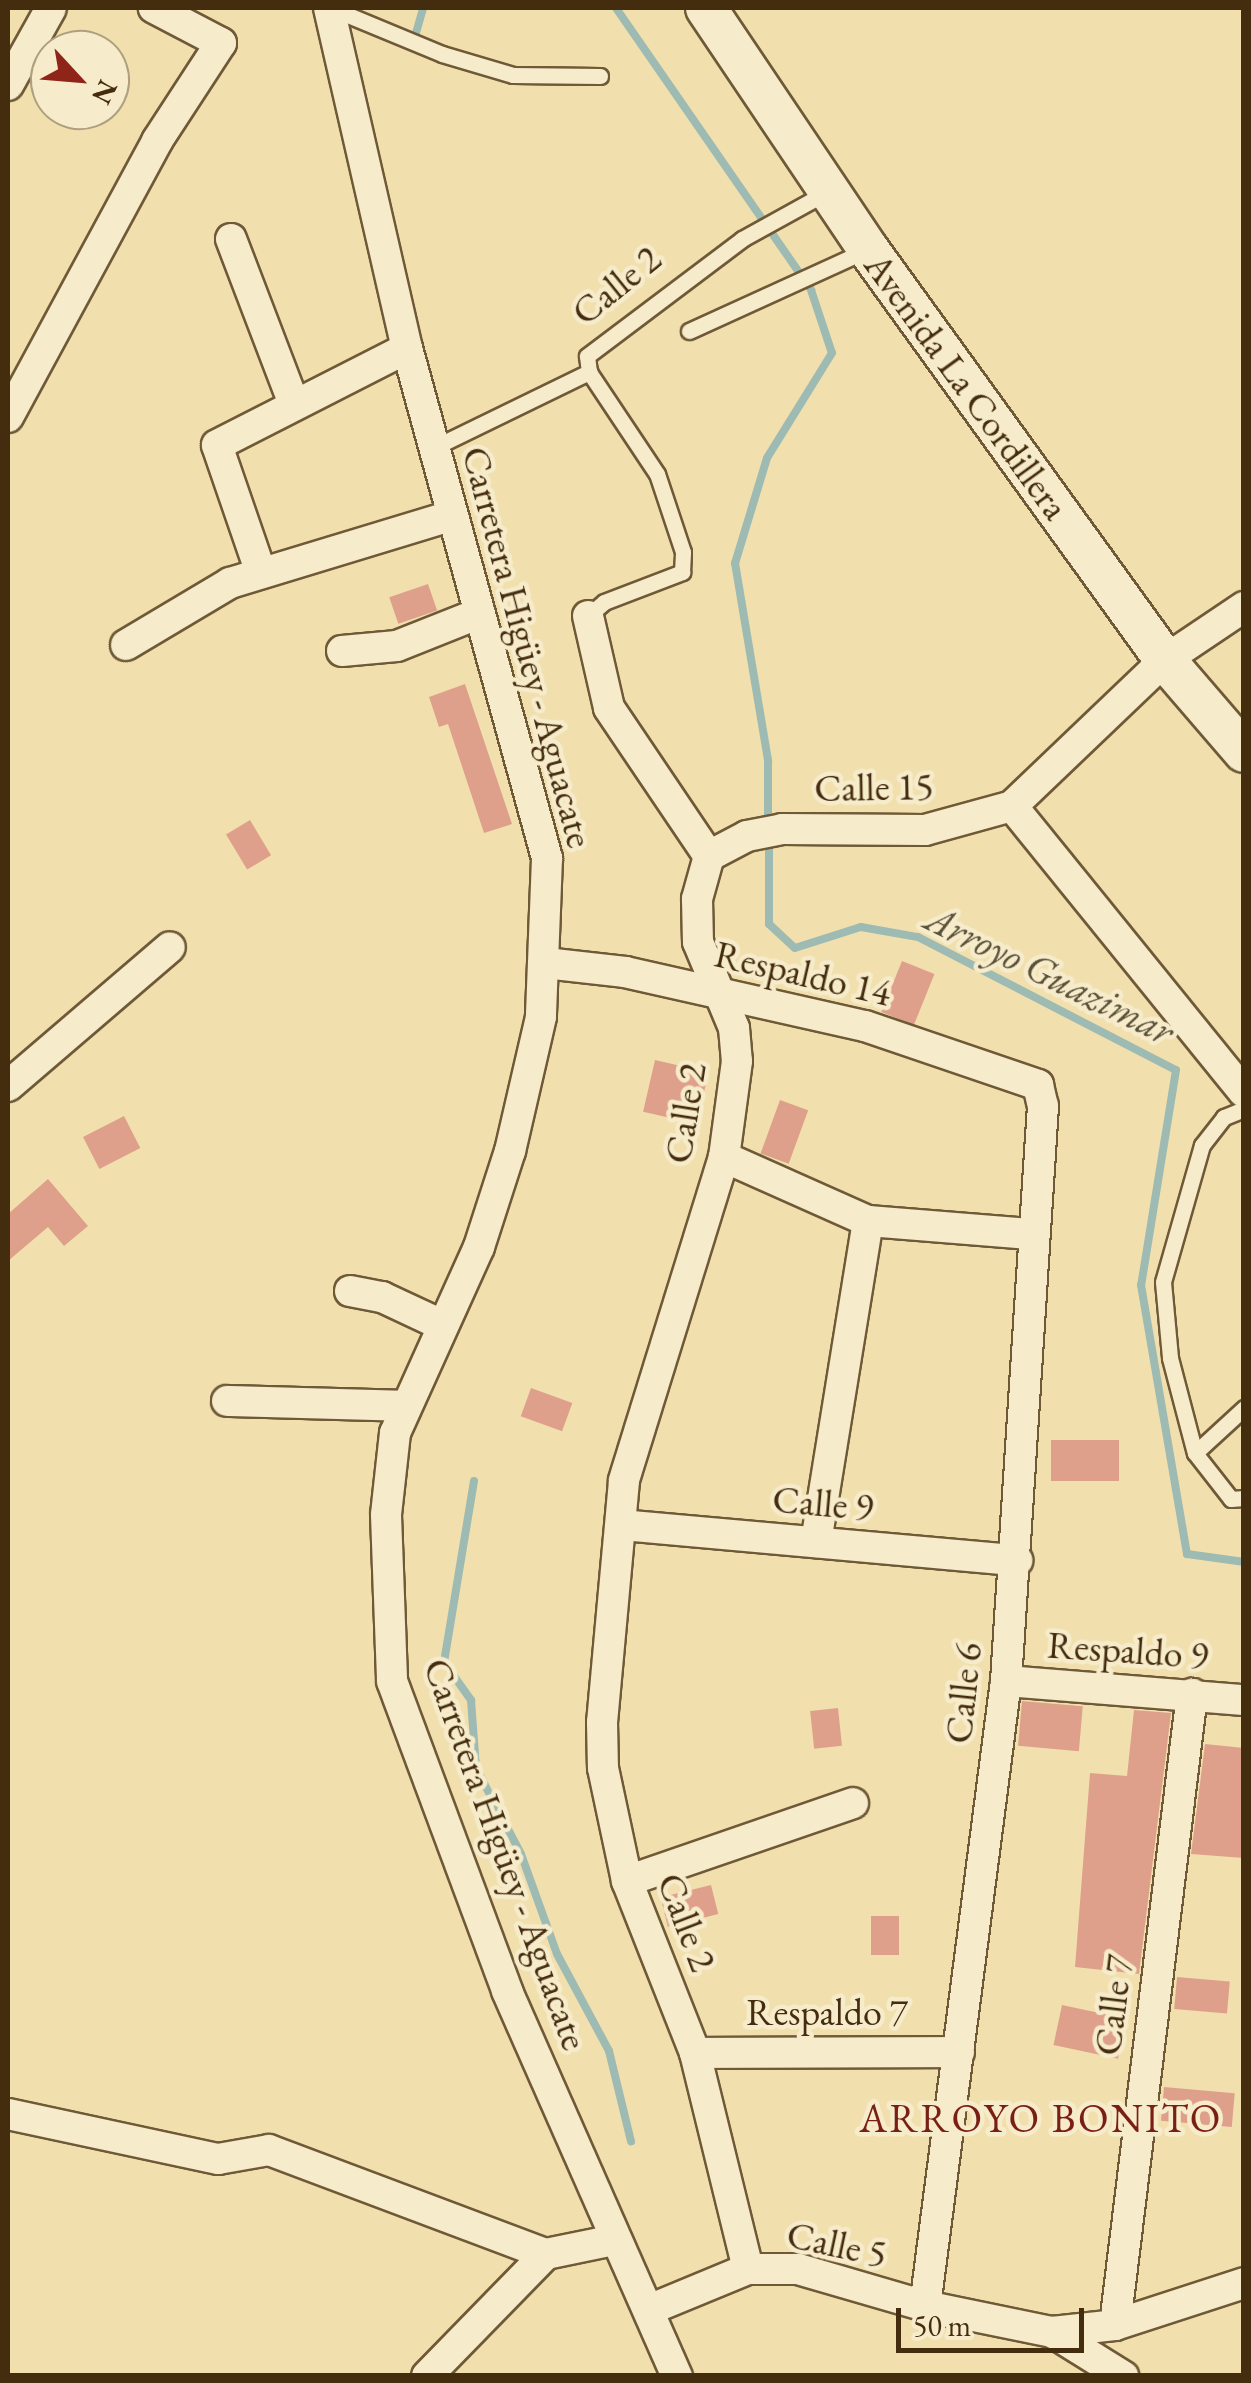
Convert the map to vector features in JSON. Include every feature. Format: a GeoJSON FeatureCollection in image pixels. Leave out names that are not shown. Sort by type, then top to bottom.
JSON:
{"type":"FeatureCollection","features":[{"type":"Feature","properties":{"kind":"main road","name":"Avenida La Cordillera"},"geometry":{"type":"LineString","coordinates":[[706,8],[868,249],[1165,660],[1237,734]]}},
{"type":"Feature","properties":{"kind":"street"},"geometry":{"type":"LineString","coordinates":[[8,85],[51,8]]}},
{"type":"Feature","properties":{"kind":"street"},"geometry":{"type":"LineString","coordinates":[[8,417],[157,141],[222,43],[154,8]]}},
{"type":"Feature","properties":{"kind":"street","name":"Carretera Higüey - Aguacate"},"geometry":{"type":"LineString","coordinates":[[330,8],[407,348],[450,516],[547,858],[540,1017],[510,1151],[479,1246],[404,1406],[388,1476],[392,1681],[508,1991],[614,2240],[651,2309],[677,2376]]}},
{"type":"Feature","properties":{"kind":"street"},"geometry":{"type":"LineString","coordinates":[[231,239],[294,401]]}},
{"type":"Feature","properties":{"kind":"street"},"geometry":{"type":"LineString","coordinates":[[261,573],[217,445],[294,401],[407,348]]}},
{"type":"Feature","properties":{"kind":"street"},"geometry":{"type":"LineString","coordinates":[[126,645],[230,582],[450,516]]}},
{"type":"Feature","properties":{"kind":"street","name":"Calle 15"},"geometry":{"type":"LineString","coordinates":[[709,856],[747,836],[782,829],[925,830],[1012,806],[1165,660],[1244,607]]}},
{"type":"Feature","properties":{"kind":"street"},"geometry":{"type":"LineString","coordinates":[[342,650],[407,643],[480,613]]}},
{"type":"Feature","properties":{"kind":"street","name":"Calle 2"},"geometry":{"type":"LineString","coordinates":[[588,616],[609,708],[709,856],[696,920],[698,942],[724,996],[737,1061],[724,1157],[663,1338],[624,1481],[602,1722],[603,1768],[626,1882],[696,2052],[748,2268]]}},
{"type":"Feature","properties":{"kind":"street"},"geometry":{"type":"LineString","coordinates":[[1012,806],[1244,1092]]}},
{"type":"Feature","properties":{"kind":"street"},"geometry":{"type":"LineString","coordinates":[[8,1086],[170,947]]}},
{"type":"Feature","properties":{"kind":"street","name":"Respaldo 14"},"geometry":{"type":"LineString","coordinates":[[545,963],[625,972],[865,1026],[1038,1086]]}},
{"type":"Feature","properties":{"kind":"street","name":"Calle 6"},"geometry":{"type":"LineString","coordinates":[[925,2306],[1006,1681],[1017,1560],[1030,1234],[1043,1106],[1038,1086]]}},
{"type":"Feature","properties":{"kind":"street"},"geometry":{"type":"LineString","coordinates":[[724,1157],[868,1221],[1030,1234]]}},
{"type":"Feature","properties":{"kind":"street"},"geometry":{"type":"LineString","coordinates":[[816,1542],[868,1221]]}},
{"type":"Feature","properties":{"kind":"street"},"geometry":{"type":"LineString","coordinates":[[350,1291],[382,1297],[440,1324]]}},
{"type":"Feature","properties":{"kind":"street"},"geometry":{"type":"LineString","coordinates":[[227,1401],[404,1406]]}},
{"type":"Feature","properties":{"kind":"street","name":"Calle 9"},"geometry":{"type":"LineString","coordinates":[[621,1525],[1017,1560]]}},
{"type":"Feature","properties":{"kind":"street","name":"Respaldo 9"},"geometry":{"type":"LineString","coordinates":[[1006,1681],[1244,1700]]}},
{"type":"Feature","properties":{"kind":"street","name":"Calle 7"},"geometry":{"type":"LineString","coordinates":[[1115,2325],[1192,1694]]}},
{"type":"Feature","properties":{"kind":"street"},"geometry":{"type":"LineString","coordinates":[[626,1882],[852,1802]]}},
{"type":"Feature","properties":{"kind":"street","name":"Respaldo 7"},"geometry":{"type":"LineString","coordinates":[[696,2052],[959,2052]]}},
{"type":"Feature","properties":{"kind":"street"},"geometry":{"type":"LineString","coordinates":[[8,2114],[218,2159],[269,2150],[546,2254],[614,2240]]}},
{"type":"Feature","properties":{"kind":"street"},"geometry":{"type":"LineString","coordinates":[[427,2376],[546,2254]]}},
{"type":"Feature","properties":{"kind":"street","name":"Calle 5"},"geometry":{"type":"LineString","coordinates":[[651,2309],[748,2268],[798,2269],[925,2306],[1052,2332],[1115,2325],[1244,2282]]}},
{"type":"Feature","properties":{"kind":"street"},"geometry":{"type":"LineString","coordinates":[[1052,2332],[1123,2376]]}},
{"type":"Feature","properties":{"kind":"lane"},"geometry":{"type":"LineString","coordinates":[[330,8],[442,54],[513,75],[600,76]]}},
{"type":"Feature","properties":{"kind":"lane","name":"Calle 2"},"geometry":{"type":"LineString","coordinates":[[588,616],[604,602],[682,572],[683,552],[657,474],[589,372],[587,356],[598,342],[742,239],[828,191]]}},
{"type":"Feature","properties":{"kind":"lane"},"geometry":{"type":"LineString","coordinates":[[689,331],[868,249]]}},
{"type":"Feature","properties":{"kind":"lane"},"geometry":{"type":"LineString","coordinates":[[433,448],[589,372]]}},
{"type":"Feature","properties":{"kind":"lane"},"geometry":{"type":"LineString","coordinates":[[1244,1109],[1224,1118],[1202,1144],[1163,1282],[1170,1358],[1195,1452],[1230,1498],[1244,1498]]}},
{"type":"Feature","properties":{"kind":"lane"},"geometry":{"type":"LineString","coordinates":[[1195,1452],[1244,1408]]}},
{"type":"Feature","properties":{"kind":"building"},"geometry":{"type":"Polygon","coordinates":[[[428,584],[437,610],[398,624],[389,597],[428,584]]]}},
{"type":"Feature","properties":{"kind":"building"},"geometry":{"type":"Polygon","coordinates":[[[465,684],[512,824],[484,833],[448,724],[439,727],[429,697],[465,684]]]}},
{"type":"Feature","properties":{"kind":"building"},"geometry":{"type":"Polygon","coordinates":[[[250,820],[271,855],[247,870],[226,834],[250,820]]]}},
{"type":"Feature","properties":{"kind":"building"},"geometry":{"type":"Polygon","coordinates":[[[902,961],[934,974],[914,1025],[881,1012],[902,961]]]}},
{"type":"Feature","properties":{"kind":"building"},"geometry":{"type":"Polygon","coordinates":[[[655,1060],[709,1072],[697,1124],[643,1112],[655,1060]]]}},
{"type":"Feature","properties":{"kind":"building"},"geometry":{"type":"Polygon","coordinates":[[[780,1100],[808,1110],[789,1164],[761,1154],[780,1100]]]}},
{"type":"Feature","properties":{"kind":"building"},"geometry":{"type":"Polygon","coordinates":[[[124,1116],[140,1148],[99,1169],[83,1137],[124,1116]]]}},
{"type":"Feature","properties":{"kind":"building"},"geometry":{"type":"Polygon","coordinates":[[[48,1179],[88,1226],[64,1246],[48,1227],[8,1261],[8,1214],[48,1179]]]}},
{"type":"Feature","properties":{"kind":"building"},"geometry":{"type":"Polygon","coordinates":[[[531,1388],[572,1403],[562,1431],[521,1416],[531,1388]]]}},
{"type":"Feature","properties":{"kind":"building"},"geometry":{"type":"Polygon","coordinates":[[[1051,1440],[1119,1440],[1119,1481],[1051,1481],[1051,1440]]]}},
{"type":"Feature","properties":{"kind":"building"},"geometry":{"type":"Polygon","coordinates":[[[1022,1701],[1083,1706],[1079,1751],[1018,1746],[1022,1701]]]}},
{"type":"Feature","properties":{"kind":"building"},"geometry":{"type":"Polygon","coordinates":[[[838,1708],[842,1746],[814,1749],[810,1711],[838,1708]]]}},
{"type":"Feature","properties":{"kind":"building"},"geometry":{"type":"Polygon","coordinates":[[[1134,1710],[1171,1713],[1139,1974],[1075,1967],[1090,1773],[1127,1776],[1134,1710]]]}},
{"type":"Feature","properties":{"kind":"building"},"geometry":{"type":"Polygon","coordinates":[[[1205,1744],[1244,1748],[1244,1858],[1191,1854],[1205,1744]]]}},
{"type":"Feature","properties":{"kind":"building"},"geometry":{"type":"Polygon","coordinates":[[[711,1885],[718,1914],[668,1927],[661,1898],[711,1885]]]}},
{"type":"Feature","properties":{"kind":"building"},"geometry":{"type":"Polygon","coordinates":[[[871,1916],[899,1916],[899,1955],[871,1955],[871,1916]]]}},
{"type":"Feature","properties":{"kind":"building"},"geometry":{"type":"Polygon","coordinates":[[[1177,1977],[1230,1982],[1227,2013],[1174,2009],[1177,1977]]]}},
{"type":"Feature","properties":{"kind":"building"},"geometry":{"type":"Polygon","coordinates":[[[1062,2005],[1127,2019],[1118,2059],[1053,2045],[1062,2005]]]}},
{"type":"Feature","properties":{"kind":"building"},"geometry":{"type":"Polygon","coordinates":[[[1164,2087],[1235,2093],[1232,2127],[1161,2121],[1164,2087]]]}},
{"type":"Feature","properties":{"kind":"waterway"},"geometry":{"type":"LineString","coordinates":[[416,33],[423,8]]}},
{"type":"Feature","properties":{"kind":"waterway","name":"Arroyo Guazimar"},"geometry":{"type":"LineString","coordinates":[[616,8],[811,290],[832,353],[767,458],[735,563],[768,761],[768,823]]}},
{"type":"Feature","properties":{"kind":"waterway","name":"Arroyo Guazimar"},"geometry":{"type":"LineString","coordinates":[[769,837],[769,924],[795,948],[861,927],[918,937],[1176,1070],[1141,1285],[1187,1554],[1244,1562]]}},
{"type":"Feature","properties":{"kind":"waterway"},"geometry":{"type":"LineString","coordinates":[[474,1481],[444,1662],[471,1700],[476,1768],[521,1854],[557,1954],[609,2051],[631,2141]]}},
{"type":"Feature","properties":{"kind":"district","name":"ARROYO BONITO"},"geometry":{"type":"Point","coordinates":[1041,2118]}}]}
